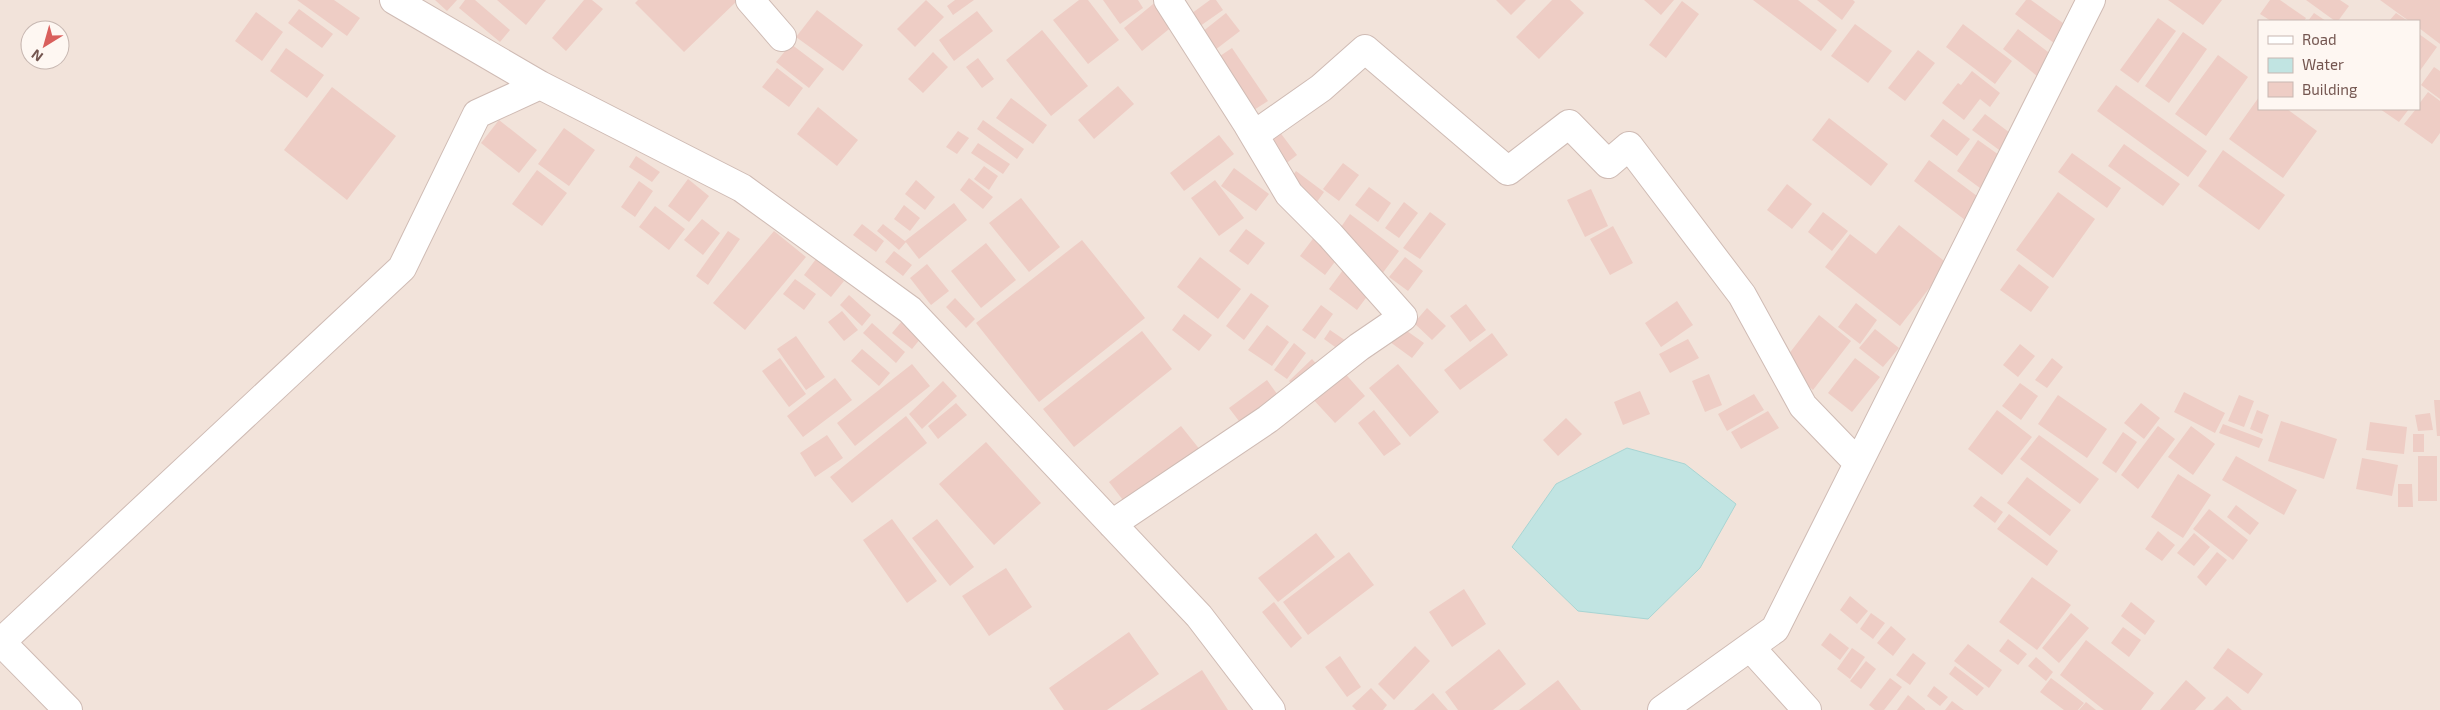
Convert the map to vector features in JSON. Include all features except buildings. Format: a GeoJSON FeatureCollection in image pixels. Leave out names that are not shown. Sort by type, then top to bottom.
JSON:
{"type":"FeatureCollection","features":[{"type":"Feature","properties":{"kind":"street"},"geometry":{"type":"LineString","coordinates":[[394,0],[540,86],[742,188],[910,310],[1199,616],[1271,710]]}},
{"type":"Feature","properties":{"kind":"street"},"geometry":{"type":"LineString","coordinates":[[750,0],[782,37]]}},
{"type":"Feature","properties":{"kind":"street"},"geometry":{"type":"LineString","coordinates":[[1112,524],[1268,419],[1359,347],[1403,316],[1330,235],[1289,194],[1254,135],[1168,0]]}},
{"type":"Feature","properties":{"kind":"street"},"geometry":{"type":"LineString","coordinates":[[1662,710],[1775,629],[2091,0]]}},
{"type":"Feature","properties":{"kind":"street"},"geometry":{"type":"LineString","coordinates":[[1254,135],[1321,88],[1365,49],[1508,171],[1569,124],[1608,164],[1629,146],[1742,295],[1803,406],[1858,463]]}},
{"type":"Feature","properties":{"kind":"street"},"geometry":{"type":"LineString","coordinates":[[68,710],[0,643],[402,268],[477,114],[540,86]]}},
{"type":"Feature","properties":{"kind":"street"},"geometry":{"type":"LineString","coordinates":[[1750,646],[1807,710]]}},
{"type":"Feature","properties":{"kind":"shaded area"},"geometry":{"type":"Polygon","coordinates":[[[0,0],[2440,0],[2440,710],[0,710],[0,0]]]}},
{"type":"Feature","properties":{"kind":"water"},"geometry":{"type":"Polygon","coordinates":[[[1627,448],[1685,464],[1736,504],[1700,568],[1648,619],[1578,611],[1512,547],[1556,484],[1627,448]]]}}]}
